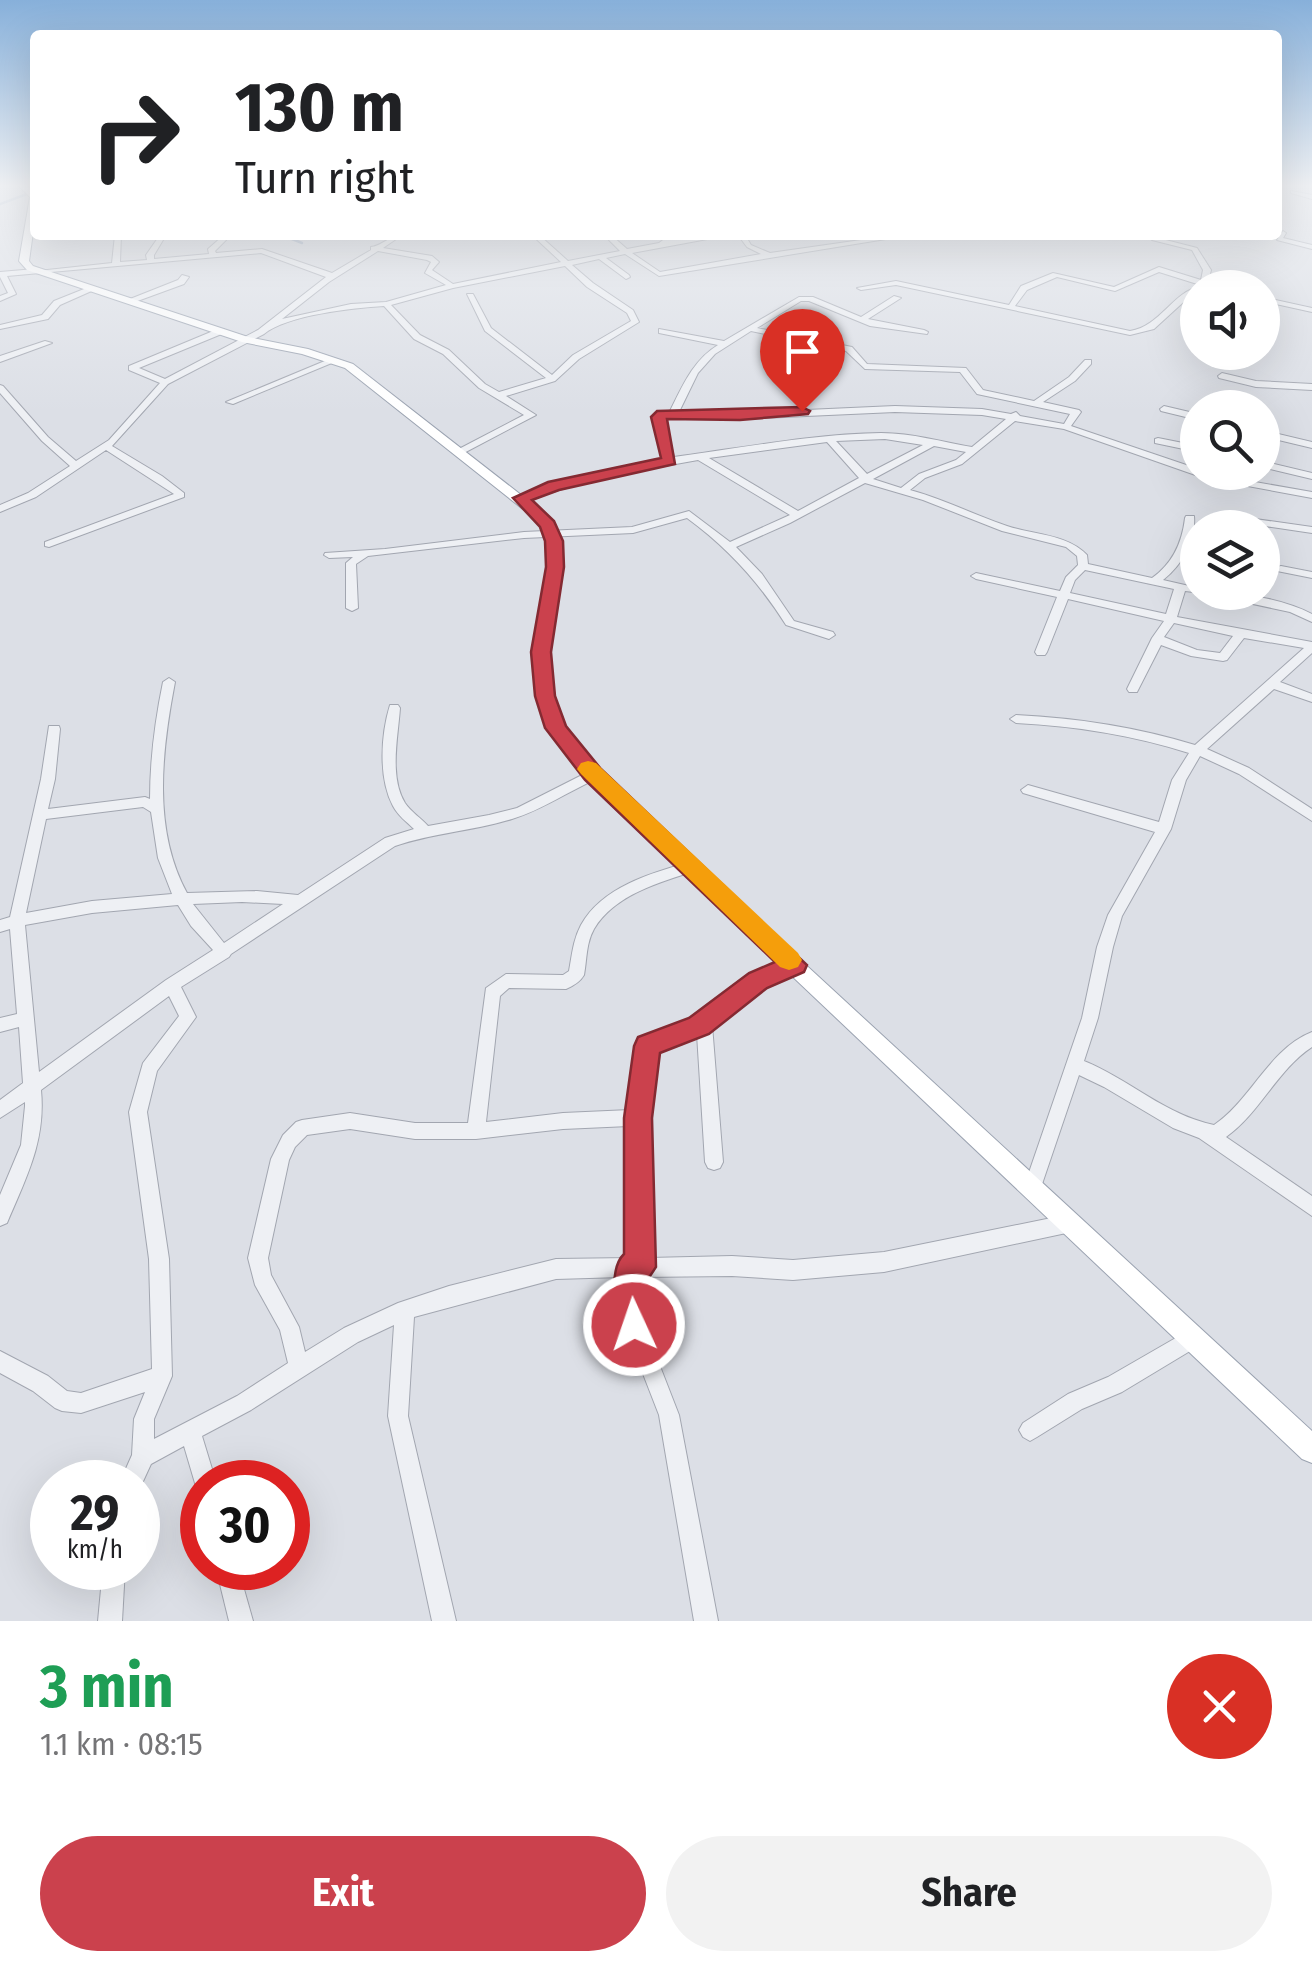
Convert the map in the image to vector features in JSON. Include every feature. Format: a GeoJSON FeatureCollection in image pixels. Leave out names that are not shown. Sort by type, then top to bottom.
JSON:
{"type":"FeatureCollection","features":[{"type":"Feature","properties":{"kind":"main road"},"geometry":{"type":"LineString","coordinates":[[24,261],[38,272],[246,340],[335,360],[358,371],[521,498],[552,534],[555,567],[541,652],[545,696],[556,728],[593,774],[1312,1449]]}},
{"type":"Feature","properties":{"kind":"street"},"geometry":{"type":"LineString","coordinates":[[0,299],[12,294],[1,274],[145,261]]}},
{"type":"Feature","properties":{"kind":"street"},"geometry":{"type":"LineString","coordinates":[[291,261],[332,276]]}},
{"type":"Feature","properties":{"kind":"street"},"geometry":{"type":"LineString","coordinates":[[0,509],[32,495],[106,446],[165,382],[224,354],[273,323],[354,261]]}},
{"type":"Feature","properties":{"kind":"street"},"geometry":{"type":"LineString","coordinates":[[433,261],[428,271],[452,286]]}},
{"type":"Feature","properties":{"kind":"street"},"geometry":{"type":"LineString","coordinates":[[497,396],[552,378],[576,357],[634,322],[630,312],[563,261]]}},
{"type":"Feature","properties":{"kind":"street"},"geometry":{"type":"LineString","coordinates":[[273,323],[351,306],[386,304],[452,286],[580,261]]}},
{"type":"Feature","properties":{"kind":"street"},"geometry":{"type":"LineString","coordinates":[[606,261],[626,277]]}},
{"type":"Feature","properties":{"kind":"street"},"geometry":{"type":"LineString","coordinates":[[647,261],[659,274],[736,261]]}},
{"type":"Feature","properties":{"kind":"street"},"geometry":{"type":"LineString","coordinates":[[1011,307],[1024,288],[1056,275],[1115,289],[1159,269],[1180,277]]}},
{"type":"Feature","properties":{"kind":"street"},"geometry":{"type":"LineString","coordinates":[[128,300],[182,282],[184,277]]}},
{"type":"Feature","properties":{"kind":"street"},"geometry":{"type":"LineString","coordinates":[[862,288],[896,283],[1141,332],[1168,316],[1180,299]]}},
{"type":"Feature","properties":{"kind":"street"},"geometry":{"type":"LineString","coordinates":[[0,327],[44,317],[57,303],[92,288]]}},
{"type":"Feature","properties":{"kind":"street"},"geometry":{"type":"LineString","coordinates":[[470,296],[488,329],[552,378]]}},
{"type":"Feature","properties":{"kind":"street"},"geometry":{"type":"LineString","coordinates":[[861,320],[898,298]]}},
{"type":"Feature","properties":{"kind":"street"},"geometry":{"type":"LineString","coordinates":[[673,414],[694,372],[724,344],[799,300],[810,299],[861,320],[924,332]]}},
{"type":"Feature","properties":{"kind":"street"},"geometry":{"type":"LineString","coordinates":[[1280,303],[1312,310]]}},
{"type":"Feature","properties":{"kind":"street"},"geometry":{"type":"LineString","coordinates":[[386,304],[417,337],[446,352],[497,396],[532,415],[460,452]]}},
{"type":"Feature","properties":{"kind":"street"},"geometry":{"type":"LineString","coordinates":[[751,328],[849,349],[865,366],[963,370],[980,392],[1076,412],[1066,427]]}},
{"type":"Feature","properties":{"kind":"street"},"geometry":{"type":"LineString","coordinates":[[662,331],[724,344]]}},
{"type":"Feature","properties":{"kind":"street"},"geometry":{"type":"LineString","coordinates":[[165,382],[132,368],[221,332]]}},
{"type":"Feature","properties":{"kind":"street"},"geometry":{"type":"LineString","coordinates":[[0,359],[48,343]]}},
{"type":"Feature","properties":{"kind":"street"},"geometry":{"type":"LineString","coordinates":[[230,402],[335,360]]}},
{"type":"Feature","properties":{"kind":"street"},"geometry":{"type":"LineString","coordinates":[[902,492],[922,476],[958,462],[1014,416],[1072,380],[1088,362]]}},
{"type":"Feature","properties":{"kind":"street"},"geometry":{"type":"LineString","coordinates":[[1222,376],[1256,384],[1312,387]]}},
{"type":"Feature","properties":{"kind":"street"},"geometry":{"type":"LineString","coordinates":[[0,388],[76,466]]}},
{"type":"Feature","properties":{"kind":"street"},"geometry":{"type":"LineString","coordinates":[[0,410],[16,406]]}},
{"type":"Feature","properties":{"kind":"street"},"geometry":{"type":"LineString","coordinates":[[670,460],[659,417],[895,408],[1014,416],[1066,427],[1207,476],[1312,495]]}},
{"type":"Feature","properties":{"kind":"street"},"geometry":{"type":"LineString","coordinates":[[1164,409],[1180,413]]}},
{"type":"Feature","properties":{"kind":"street"},"geometry":{"type":"LineString","coordinates":[[521,498],[554,486],[670,460],[830,439],[885,436],[974,450]]}},
{"type":"Feature","properties":{"kind":"street"},"geometry":{"type":"LineString","coordinates":[[1280,437],[1312,445]]}},
{"type":"Feature","properties":{"kind":"street"},"geometry":{"type":"LineString","coordinates":[[830,439],[864,478],[1006,529],[1070,545],[1082,555],[1083,566],[1063,593],[1041,652]]}},
{"type":"Feature","properties":{"kind":"street"},"geometry":{"type":"LineString","coordinates":[[1158,440],[1180,446]]}},
{"type":"Feature","properties":{"kind":"street"},"geometry":{"type":"LineString","coordinates":[[732,545],[935,442]]}},
{"type":"Feature","properties":{"kind":"street"},"geometry":{"type":"LineString","coordinates":[[49,544],[180,496],[172,484],[149,475],[106,446]]}},
{"type":"Feature","properties":{"kind":"street"},"geometry":{"type":"LineString","coordinates":[[699,456],[798,514]]}},
{"type":"Feature","properties":{"kind":"street"},"geometry":{"type":"LineString","coordinates":[[1280,468],[1312,476]]}},
{"type":"Feature","properties":{"kind":"street"},"geometry":{"type":"LineString","coordinates":[[328,555],[365,555],[552,534],[633,530],[689,514],[732,545],[758,572],[790,623],[829,635]]}},
{"type":"Feature","properties":{"kind":"street"},"geometry":{"type":"LineString","coordinates":[[1280,526],[1312,530]]}},
{"type":"Feature","properties":{"kind":"street"},"geometry":{"type":"LineString","coordinates":[[1153,582],[1168,574],[1180,553]]}},
{"type":"Feature","properties":{"kind":"street"},"geometry":{"type":"LineString","coordinates":[[352,608],[351,563],[365,555]]}},
{"type":"Feature","properties":{"kind":"street"},"geometry":{"type":"LineString","coordinates":[[1083,566],[1180,588],[1171,618],[1133,689]]}},
{"type":"Feature","properties":{"kind":"street"},"geometry":{"type":"LineString","coordinates":[[1281,569],[1312,575]]}},
{"type":"Feature","properties":{"kind":"street"},"geometry":{"type":"LineString","coordinates":[[976,576],[1312,646]]}},
{"type":"Feature","properties":{"kind":"street"},"geometry":{"type":"LineString","coordinates":[[1280,605],[1294,608],[1312,619]]}},
{"type":"Feature","properties":{"kind":"street"},"geometry":{"type":"LineString","coordinates":[[1158,638],[1196,654],[1223,657],[1241,634]]}},
{"type":"Feature","properties":{"kind":"street"},"geometry":{"type":"LineString","coordinates":[[1033,1187],[1074,1065],[1116,915],[1164,829],[1179,780],[1198,751],[1312,646]]}},
{"type":"Feature","properties":{"kind":"street"},"geometry":{"type":"LineString","coordinates":[[169,682],[154,790],[166,862],[183,899],[224,953]]}},
{"type":"Feature","properties":{"kind":"street"},"geometry":{"type":"LineString","coordinates":[[1273,684],[1312,698]]}},
{"type":"Feature","properties":{"kind":"street"},"geometry":{"type":"LineString","coordinates":[[394,708],[394,794],[404,812],[423,830]]}},
{"type":"Feature","properties":{"kind":"street"},"geometry":{"type":"LineString","coordinates":[[1016,719],[1066,721],[1198,751],[1252,776],[1312,816]]}},
{"type":"Feature","properties":{"kind":"street"},"geometry":{"type":"LineString","coordinates":[[0,1217],[30,1144],[28,1018],[17,921],[55,742],[54,729]]}},
{"type":"Feature","properties":{"kind":"street"},"geometry":{"type":"LineString","coordinates":[[0,1110],[172,985],[390,842],[423,830],[525,810],[554,791],[593,774]]}},
{"type":"Feature","properties":{"kind":"street"},"geometry":{"type":"LineString","coordinates":[[1028,790],[1164,829]]}},
{"type":"Feature","properties":{"kind":"street"},"geometry":{"type":"LineString","coordinates":[[39,814],[144,802],[156,809]]}},
{"type":"Feature","properties":{"kind":"street"},"geometry":{"type":"LineString","coordinates":[[476,1132],[492,993],[497,986],[506,981],[566,982],[576,975],[580,941],[593,921],[622,892],[648,879],[690,867]]}},
{"type":"Feature","properties":{"kind":"street"},"geometry":{"type":"LineString","coordinates":[[0,926],[107,904],[262,894],[300,901]]}},
{"type":"Feature","properties":{"kind":"street"},"geometry":{"type":"LineString","coordinates":[[706,1621],[669,1415],[634,1325],[638,1118],[647,1046],[704,1022],[758,980],[794,965]]}},
{"type":"Feature","properties":{"kind":"street"},"geometry":{"type":"LineString","coordinates":[[141,1460],[144,1419],[162,1376],[159,1259],[138,1112],[149,1068],[188,1018],[172,985]]}},
{"type":"Feature","properties":{"kind":"street"},"geometry":{"type":"LineString","coordinates":[[0,1024],[28,1018]]}},
{"type":"Feature","properties":{"kind":"street"},"geometry":{"type":"LineString","coordinates":[[704,1022],[714,1162]]}},
{"type":"Feature","properties":{"kind":"street"},"geometry":{"type":"LineString","coordinates":[[1204,1132],[1216,1134],[1226,1129],[1296,1046],[1312,1039]]}},
{"type":"Feature","properties":{"kind":"street"},"geometry":{"type":"LineString","coordinates":[[1074,1065],[1100,1074],[1204,1132],[1312,1207]]}},
{"type":"Feature","properties":{"kind":"street"},"geometry":{"type":"LineString","coordinates":[[299,1366],[289,1327],[262,1278],[258,1258],[280,1159],[289,1140],[302,1128],[350,1120],[416,1131],[476,1132],[564,1121],[638,1118]]}},
{"type":"Feature","properties":{"kind":"street"},"geometry":{"type":"LineString","coordinates":[[143,1456],[192,1433],[352,1335],[404,1310],[556,1269],[793,1270],[884,1262],[1072,1223]]}},
{"type":"Feature","properties":{"kind":"street"},"geometry":{"type":"LineString","coordinates":[[404,1310],[398,1416],[444,1621]]}},
{"type":"Feature","properties":{"kind":"street"},"geometry":{"type":"LineString","coordinates":[[1030,1430],[1074,1401],[1114,1385],[1193,1338]]}},
{"type":"Feature","properties":{"kind":"street"},"geometry":{"type":"LineString","coordinates":[[0,1361],[24,1377],[49,1386],[62,1401],[81,1403],[162,1376]]}},
{"type":"Feature","properties":{"kind":"street"},"geometry":{"type":"LineString","coordinates":[[192,1433],[199,1460]]}},
{"type":"Feature","properties":{"kind":"street"},"geometry":{"type":"LineString","coordinates":[[110,1621],[112,1590]]}},
{"type":"Feature","properties":{"kind":"street"},"geometry":{"type":"LineString","coordinates":[[233,1590],[241,1621]]}},
{"type":"Feature","properties":{"kind":"slow traffic"},"geometry":{"type":"LineString","coordinates":[[588,769],[789,960]]}},
{"type":"Feature","properties":{"kind":"route"},"geometry":{"type":"LineString","coordinates":[[634,1325],[631,1267],[640,1267],[638,1118],[647,1046],[699,1026],[758,980],[794,965],[593,774],[563,740],[545,696],[541,652],[555,567],[554,541],[548,525],[521,498],[592,476],[670,460],[659,417],[662,414],[740,416],[802,411]]}}]}
